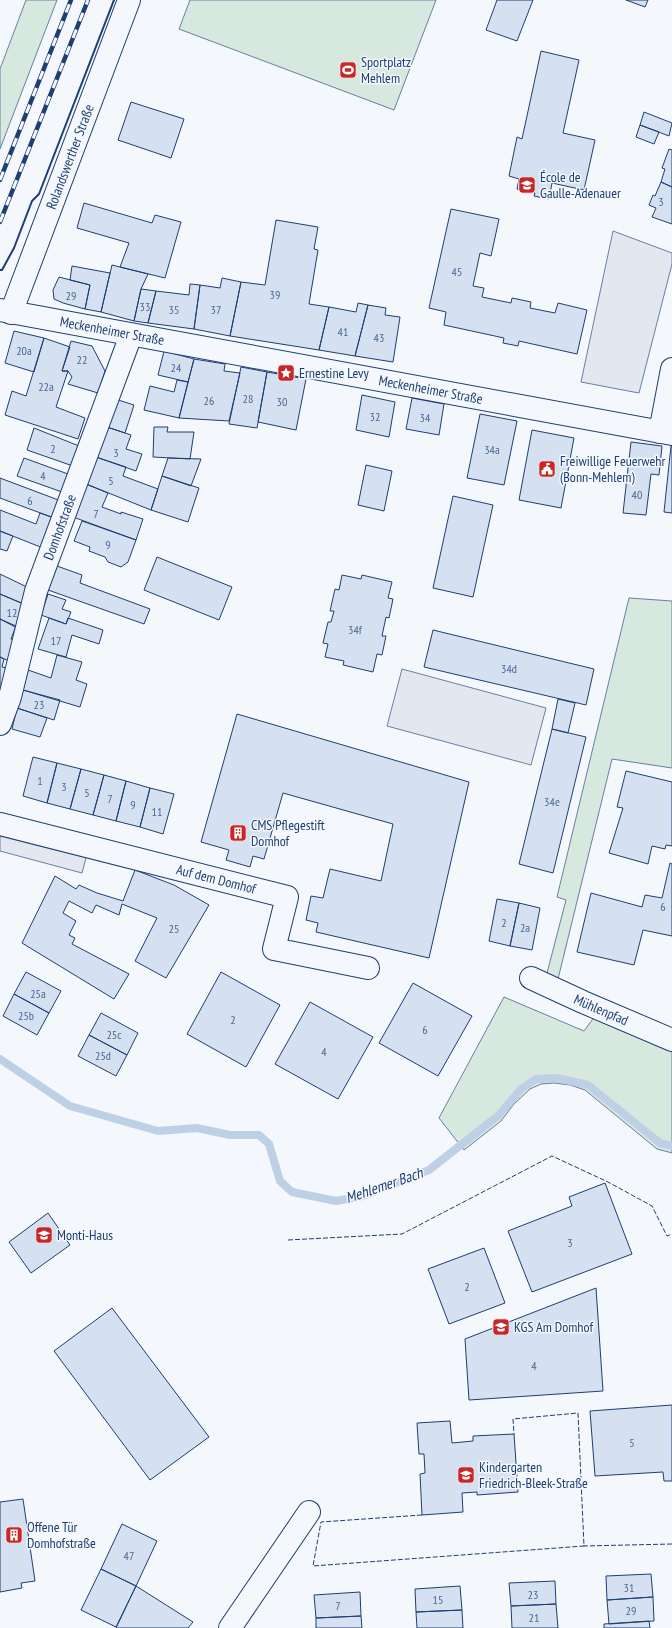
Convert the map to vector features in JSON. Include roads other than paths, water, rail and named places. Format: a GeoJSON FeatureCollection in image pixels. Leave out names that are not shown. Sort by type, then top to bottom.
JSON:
{"type":"FeatureCollection","features":[{"type":"Feature","properties":{"kind":"street","name":"Rolandswerther Straße"},"geometry":{"type":"LineString","coordinates":[[6,312],[129,0]]}},
{"type":"Feature","properties":{"kind":"street","name":"Meckenheimer Straße"},"geometry":{"type":"LineString","coordinates":[[6,312],[666,433]]}},
{"type":"Feature","properties":{"kind":"street","name":"Domhofstraße"},"geometry":{"type":"LineString","coordinates":[[0,724],[10,697],[36,591],[131,335]]}},
{"type":"Feature","properties":{"kind":"street"},"geometry":{"type":"LineString","coordinates":[[666,433],[672,369]]}},
{"type":"Feature","properties":{"kind":"street","name":"Auf dem Domhof"},"geometry":{"type":"LineString","coordinates":[[0,824],[287,897],[274,949],[368,968]]}},
{"type":"Feature","properties":{"kind":"street","name":"Mühlenpfad"},"geometry":{"type":"LineString","coordinates":[[531,978],[672,1040]]}},
{"type":"Feature","properties":{"kind":"street"},"geometry":{"type":"LineString","coordinates":[[230,1628],[309,1512]]}},
{"type":"Feature","properties":{"kind":"waterway","name":"Mehlemer Bach"},"geometry":{"type":"LineString","coordinates":[[0,1059],[70,1106],[158,1131],[197,1128],[230,1135],[259,1135],[269,1144],[280,1181],[292,1192],[336,1201],[363,1196],[429,1170],[499,1115],[521,1089],[536,1079],[557,1078],[588,1085],[660,1143],[672,1146]]}},
{"type":"Feature","properties":{"kind":"railway"},"geometry":{"type":"LineString","coordinates":[[0,180],[71,0]]}},
{"type":"Feature","properties":{"kind":"railway"},"geometry":{"type":"LineString","coordinates":[[0,222],[88,0]]}},
{"type":"Feature","properties":{"kind":"place","name":"Sportplatz Mehlem"},"geometry":{"type":"Point","coordinates":[348,70]}},
{"type":"Feature","properties":{"kind":"place","name":"École de Gaulle-Adenauer"},"geometry":{"type":"Point","coordinates":[527,185]}},
{"type":"Feature","properties":{"kind":"place","name":"Ernestine Levy"},"geometry":{"type":"Point","coordinates":[286,373]}},
{"type":"Feature","properties":{"kind":"place","name":"Freiwillige Feuerwehr (Bonn-Mehlem)"},"geometry":{"type":"Point","coordinates":[547,469]}},
{"type":"Feature","properties":{"kind":"place","name":"CMS Pflegestift Domhof"},"geometry":{"type":"Point","coordinates":[238,833]}},
{"type":"Feature","properties":{"kind":"place","name":"Monti-Haus"},"geometry":{"type":"Point","coordinates":[44,1235]}},
{"type":"Feature","properties":{"kind":"place","name":"KGS Am Domhof"},"geometry":{"type":"Point","coordinates":[501,1327]}},
{"type":"Feature","properties":{"kind":"place","name":"Kindergarten Friedrich-Bleek-Straße"},"geometry":{"type":"Point","coordinates":[466,1475]}},
{"type":"Feature","properties":{"kind":"place","name":"Offene Tür Domhofstraße"},"geometry":{"type":"Point","coordinates":[14,1535]}}]}
